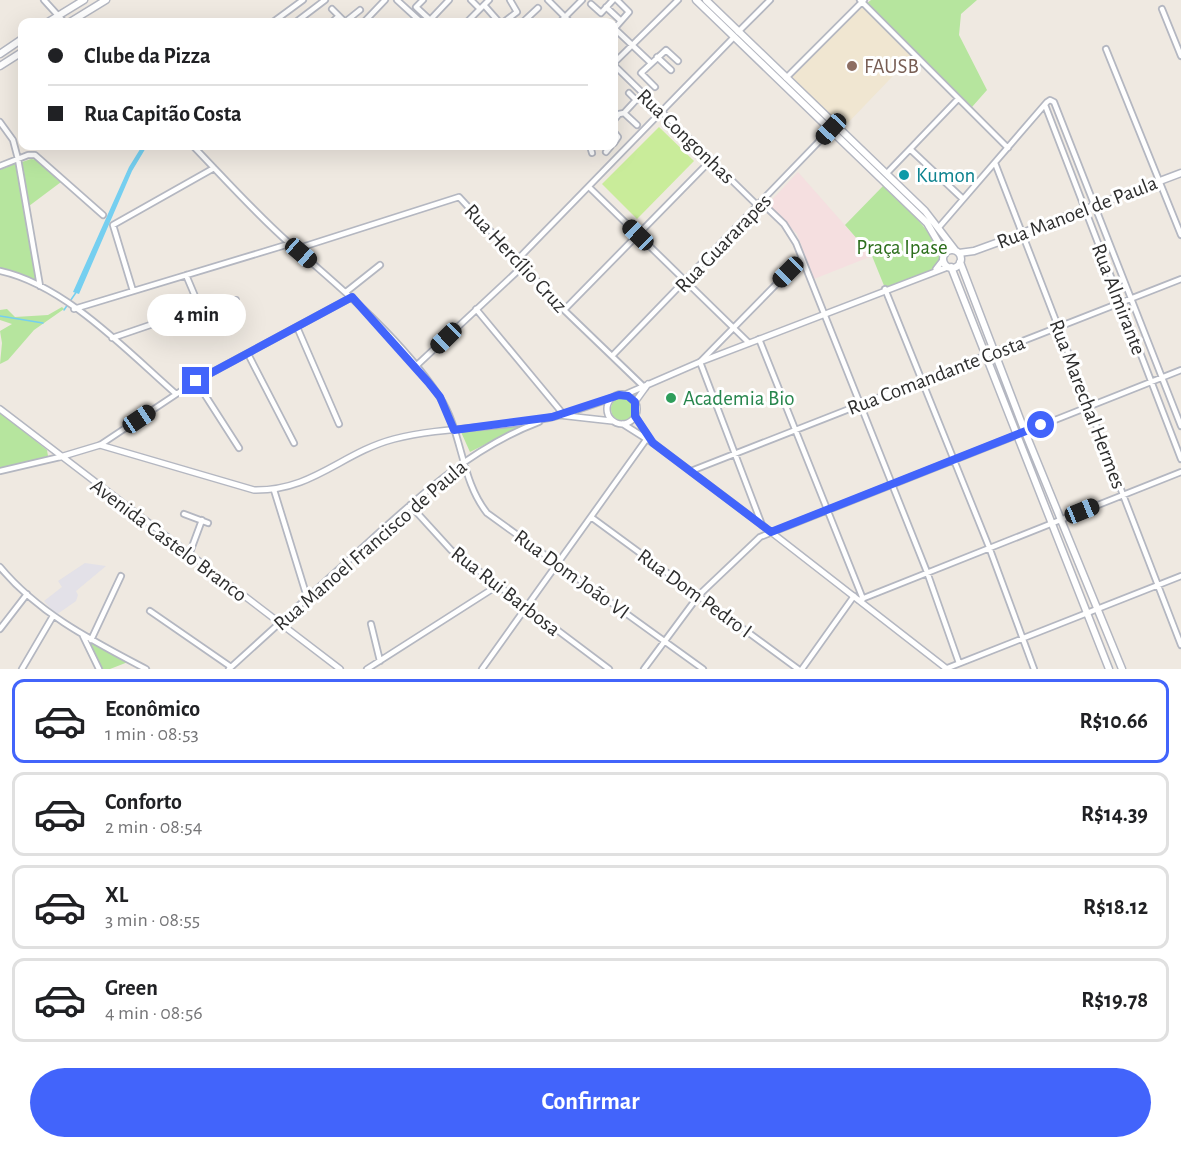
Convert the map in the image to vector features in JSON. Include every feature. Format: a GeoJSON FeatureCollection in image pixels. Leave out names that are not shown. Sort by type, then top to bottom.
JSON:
{"type":"FeatureCollection","features":[{"type":"Feature","properties":{"kind":"main road"},"geometry":{"type":"LineString","coordinates":[[57,17],[84,0]]}},
{"type":"Feature","properties":{"kind":"main road"},"geometry":{"type":"LineString","coordinates":[[77,18],[106,0]]}},
{"type":"Feature","properties":{"kind":"main road"},"geometry":{"type":"LineString","coordinates":[[696,0],[786,78],[940,226],[959,256],[1025,432],[1122,669]]}},
{"type":"Feature","properties":{"kind":"main road"},"geometry":{"type":"LineString","coordinates":[[706,0],[736,34],[927,223],[950,267],[1109,669]]}},
{"type":"Feature","properties":{"kind":"main road"},"geometry":{"type":"LineString","coordinates":[[0,54],[18,42]]}},
{"type":"Feature","properties":{"kind":"main road"},"geometry":{"type":"LineString","coordinates":[[0,66],[18,55]]}},
{"type":"Feature","properties":{"kind":"main road","name":"Rua Manoel de Paula"},"geometry":{"type":"LineString","coordinates":[[959,256],[1181,172]]}},
{"type":"Feature","properties":{"kind":"main road"},"geometry":{"type":"LineString","coordinates":[[944,257],[959,256]]}},
{"type":"Feature","properties":{"kind":"main road"},"geometry":{"type":"LineString","coordinates":[[950,267],[959,256]]}},
{"type":"Feature","properties":{"kind":"street"},"geometry":{"type":"LineString","coordinates":[[44,0],[57,17]]}},
{"type":"Feature","properties":{"kind":"street"},"geometry":{"type":"LineString","coordinates":[[278,18],[303,0]]}},
{"type":"Feature","properties":{"kind":"street"},"geometry":{"type":"LineString","coordinates":[[301,18],[325,0]]}},
{"type":"Feature","properties":{"kind":"street"},"geometry":{"type":"LineString","coordinates":[[368,18],[385,0]]}},
{"type":"Feature","properties":{"kind":"street"},"geometry":{"type":"LineString","coordinates":[[397,0],[417,18]]}},
{"type":"Feature","properties":{"kind":"street"},"geometry":{"type":"LineString","coordinates":[[423,0],[416,7],[428,18]]}},
{"type":"Feature","properties":{"kind":"street"},"geometry":{"type":"LineString","coordinates":[[471,0],[494,18]]}},
{"type":"Feature","properties":{"kind":"street"},"geometry":{"type":"LineString","coordinates":[[471,18],[489,0]]}},
{"type":"Feature","properties":{"kind":"street"},"geometry":{"type":"LineString","coordinates":[[509,18],[517,12],[510,0]]}},
{"type":"Feature","properties":{"kind":"street"},"geometry":{"type":"LineString","coordinates":[[548,0],[565,17],[582,0]]}},
{"type":"Feature","properties":{"kind":"street"},"geometry":{"type":"LineString","coordinates":[[591,4],[601,13],[615,0],[629,12],[618,24]]}},
{"type":"Feature","properties":{"kind":"street"},"geometry":{"type":"LineString","coordinates":[[618,60],[678,0]]}},
{"type":"Feature","properties":{"kind":"street"},"geometry":{"type":"LineString","coordinates":[[517,260],[663,113],[770,0]]}},
{"type":"Feature","properties":{"kind":"street"},"geometry":{"type":"LineString","coordinates":[[432,18],[446,1]]}},
{"type":"Feature","properties":{"kind":"street"},"geometry":{"type":"LineString","coordinates":[[786,78],[862,1],[1008,148]]}},
{"type":"Feature","properties":{"kind":"street"},"geometry":{"type":"LineString","coordinates":[[606,7],[618,18]]}},
{"type":"Feature","properties":{"kind":"street"},"geometry":{"type":"LineString","coordinates":[[527,18],[538,8]]}},
{"type":"Feature","properties":{"kind":"street"},"geometry":{"type":"LineString","coordinates":[[332,9],[339,16],[337,18]]}},
{"type":"Feature","properties":{"kind":"street"},"geometry":{"type":"LineString","coordinates":[[1162,9],[1181,56]]}},
{"type":"Feature","properties":{"kind":"street"},"geometry":{"type":"LineString","coordinates":[[350,18],[360,10]]}},
{"type":"Feature","properties":{"kind":"street"},"geometry":{"type":"LineString","coordinates":[[618,18],[621,21]]}},
{"type":"Feature","properties":{"kind":"street"},"geometry":{"type":"LineString","coordinates":[[618,31],[650,62]]}},
{"type":"Feature","properties":{"kind":"street"},"geometry":{"type":"LineString","coordinates":[[1106,49],[1181,235]]}},
{"type":"Feature","properties":{"kind":"street"},"geometry":{"type":"LineString","coordinates":[[655,87],[641,73],[650,62],[666,50],[678,61]]}},
{"type":"Feature","properties":{"kind":"street"},"geometry":{"type":"LineString","coordinates":[[657,57],[671,70]]}},
{"type":"Feature","properties":{"kind":"street","name":"Rua Congonhas"},"geometry":{"type":"LineString","coordinates":[[618,68],[789,231],[802,258],[927,572],[959,663]]}},
{"type":"Feature","properties":{"kind":"street"},"geometry":{"type":"LineString","coordinates":[[618,117],[636,100],[629,93]]}},
{"type":"Feature","properties":{"kind":"street"},"geometry":{"type":"LineString","coordinates":[[887,173],[958,99]]}},
{"type":"Feature","properties":{"kind":"street"},"geometry":{"type":"LineString","coordinates":[[940,226],[1045,105],[1050,100],[1054,102],[1181,426]]}},
{"type":"Feature","properties":{"kind":"street","name":"Rua Almirante"},"geometry":{"type":"LineString","coordinates":[[1045,105],[1181,459]]}},
{"type":"Feature","properties":{"kind":"street"},"geometry":{"type":"LineString","coordinates":[[624,113],[637,125]]}},
{"type":"Feature","properties":{"kind":"street"},"geometry":{"type":"LineString","coordinates":[[0,122],[13,140],[18,159],[40,286]]}},
{"type":"Feature","properties":{"kind":"street","name":"Rua Guararapes"},"geometry":{"type":"LineString","coordinates":[[613,356],[831,129]]}},
{"type":"Feature","properties":{"kind":"street"},"geometry":{"type":"LineString","coordinates":[[910,148],[963,199]]}},
{"type":"Feature","properties":{"kind":"street","name":"Rua Dom João VI"},"geometry":{"type":"LineString","coordinates":[[197,150],[289,244],[352,297],[416,366],[440,397],[454,430],[475,498],[487,513],[703,669]]}},
{"type":"Feature","properties":{"kind":"street"},"geometry":{"type":"LineString","coordinates":[[0,165],[28,154],[41,159],[103,215]]}},
{"type":"Feature","properties":{"kind":"street"},"geometry":{"type":"LineString","coordinates":[[564,310],[712,159]]}},
{"type":"Feature","properties":{"kind":"street","name":"Rua Marechal Hermes"},"geometry":{"type":"LineString","coordinates":[[995,163],[1181,645]]}},
{"type":"Feature","properties":{"kind":"street"},"geometry":{"type":"LineString","coordinates":[[133,291],[113,225],[214,168]]}},
{"type":"Feature","properties":{"kind":"street"},"geometry":{"type":"LineString","coordinates":[[590,188],[749,343]]}},
{"type":"Feature","properties":{"kind":"street","name":"Rua Hercílio Cruz"},"geometry":{"type":"LineString","coordinates":[[296,249],[459,197],[564,310],[645,386]]}},
{"type":"Feature","properties":{"kind":"street"},"geometry":{"type":"LineString","coordinates":[[74,308],[289,244]]}},
{"type":"Feature","properties":{"kind":"street"},"geometry":{"type":"LineString","coordinates":[[936,269],[944,257]]}},
{"type":"Feature","properties":{"kind":"street"},"geometry":{"type":"LineString","coordinates":[[700,362],[802,258]]}},
{"type":"Feature","properties":{"kind":"street"},"geometry":{"type":"LineString","coordinates":[[346,292],[380,265]]}},
{"type":"Feature","properties":{"kind":"street"},"geometry":{"type":"LineString","coordinates":[[416,366],[523,266]]}},
{"type":"Feature","properties":{"kind":"street"},"geometry":{"type":"LineString","coordinates":[[100,445],[254,490],[274,490],[299,484],[367,448],[394,439],[560,415],[624,395],[700,362],[936,269],[950,267]]}},
{"type":"Feature","properties":{"kind":"street"},"geometry":{"type":"LineString","coordinates":[[0,271],[40,286],[74,308],[176,394]]}},
{"type":"Feature","properties":{"kind":"street"},"geometry":{"type":"LineString","coordinates":[[186,275],[200,308]]}},
{"type":"Feature","properties":{"kind":"street","name":"Rua Comandante Costa"},"geometry":{"type":"LineString","coordinates":[[691,471],[1181,279]]}},
{"type":"Feature","properties":{"kind":"street"},"geometry":{"type":"LineString","coordinates":[[885,290],[989,547],[1034,669]]}},
{"type":"Feature","properties":{"kind":"street"},"geometry":{"type":"LineString","coordinates":[[0,471],[100,445],[196,381],[352,297]]}},
{"type":"Feature","properties":{"kind":"street"},"geometry":{"type":"LineString","coordinates":[[112,338],[200,308],[236,300]]}},
{"type":"Feature","properties":{"kind":"street"},"geometry":{"type":"LineString","coordinates":[[476,309],[560,415],[612,420],[649,440],[858,598],[946,669],[1181,576]]}},
{"type":"Feature","properties":{"kind":"street"},"geometry":{"type":"LineString","coordinates":[[297,327],[339,424]]}},
{"type":"Feature","properties":{"kind":"street"},"geometry":{"type":"LineString","coordinates":[[759,339],[827,510],[858,598]]}},
{"type":"Feature","properties":{"kind":"street"},"geometry":{"type":"LineString","coordinates":[[248,354],[294,443]]}},
{"type":"Feature","properties":{"kind":"street"},"geometry":{"type":"LineString","coordinates":[[700,362],[762,525]]}},
{"type":"Feature","properties":{"kind":"street"},"geometry":{"type":"LineString","coordinates":[[644,669],[699,595],[760,537],[1181,370]]}},
{"type":"Feature","properties":{"kind":"street"},"geometry":{"type":"LineString","coordinates":[[196,381],[240,448]]}},
{"type":"Feature","properties":{"kind":"street"},"geometry":{"type":"LineString","coordinates":[[645,386],[635,402],[635,416],[649,440]]}},
{"type":"Feature","properties":{"kind":"street"},"geometry":{"type":"LineString","coordinates":[[624,395],[635,402]]}},
{"type":"Feature","properties":{"kind":"street"},"geometry":{"type":"LineString","coordinates":[[612,420],[608,406],[614,397]]}},
{"type":"Feature","properties":{"kind":"street","name":"Avenida Castelo Branco"},"geometry":{"type":"LineString","coordinates":[[0,409],[340,669]]}},
{"type":"Feature","properties":{"kind":"street","name":"Rua Manoel Francisco de Paula"},"geometry":{"type":"LineString","coordinates":[[230,668],[410,505],[463,462],[519,430],[560,415]]}},
{"type":"Feature","properties":{"kind":"street"},"geometry":{"type":"LineString","coordinates":[[623,424],[635,416]]}},
{"type":"Feature","properties":{"kind":"street"},"geometry":{"type":"LineString","coordinates":[[482,669],[649,440]]}},
{"type":"Feature","properties":{"kind":"street"},"geometry":{"type":"LineString","coordinates":[[800,669],[858,598],[1181,472]]}},
{"type":"Feature","properties":{"kind":"street"},"geometry":{"type":"LineString","coordinates":[[274,490],[307,597]]}},
{"type":"Feature","properties":{"kind":"street","name":"Rua Rui Barbosa"},"geometry":{"type":"LineString","coordinates":[[410,505],[451,550],[609,669]]}},
{"type":"Feature","properties":{"kind":"street"},"geometry":{"type":"LineString","coordinates":[[184,514],[205,521],[189,555]]}},
{"type":"Feature","properties":{"kind":"street","name":"Rua Dom Pedro I"},"geometry":{"type":"LineString","coordinates":[[591,517],[800,669]]}},
{"type":"Feature","properties":{"kind":"street"},"geometry":{"type":"LineString","coordinates":[[0,567],[2,574],[53,616],[83,636],[146,669]]}},
{"type":"Feature","properties":{"kind":"street"},"geometry":{"type":"LineString","coordinates":[[91,640],[121,576]]}},
{"type":"Feature","properties":{"kind":"street"},"geometry":{"type":"LineString","coordinates":[[367,669],[497,586]]}},
{"type":"Feature","properties":{"kind":"street"},"geometry":{"type":"LineString","coordinates":[[0,628],[27,594]]}},
{"type":"Feature","properties":{"kind":"street"},"geometry":{"type":"LineString","coordinates":[[150,611],[230,668]]}},
{"type":"Feature","properties":{"kind":"street"},"geometry":{"type":"LineString","coordinates":[[22,669],[53,616]]}},
{"type":"Feature","properties":{"kind":"street"},"geometry":{"type":"LineString","coordinates":[[371,624],[380,661]]}},
{"type":"Feature","properties":{"kind":"street"},"geometry":{"type":"LineString","coordinates":[[83,636],[99,669]]}},
{"type":"Feature","properties":{"kind":"shaded area","name":"FAUSB"},"geometry":{"type":"Polygon","coordinates":[[[861,5],[913,55],[843,128],[791,78],[861,5]]]}},
{"type":"Feature","properties":{"kind":"shaded area"},"geometry":{"type":"Polygon","coordinates":[[[798,172],[872,256],[814,279],[797,234],[768,204],[798,172]]]}},
{"type":"Feature","properties":{"kind":"shaded area"},"geometry":{"type":"Polygon","coordinates":[[[85,563],[106,566],[76,591],[78,595],[76,601],[56,615],[44,601],[62,587],[58,581],[85,563]]]}},
{"type":"Feature","properties":{"kind":"green space"},"geometry":{"type":"Polygon","coordinates":[[[871,0],[977,0],[961,14],[959,35],[987,90],[972,107],[867,3],[871,0]]]}},
{"type":"Feature","properties":{"kind":"green space"},"geometry":{"type":"Polygon","coordinates":[[[659,127],[694,161],[637,219],[602,184],[659,127]]]}},
{"type":"Feature","properties":{"kind":"green space"},"geometry":{"type":"Polygon","coordinates":[[[31,159],[39,160],[61,182],[29,206],[22,162],[31,159]]]}},
{"type":"Feature","properties":{"kind":"green space"},"geometry":{"type":"Polygon","coordinates":[[[17,163],[37,283],[0,269],[0,170],[17,163]]]}},
{"type":"Feature","properties":{"kind":"green space","name":"Praça Ipase"},"geometry":{"type":"Polygon","coordinates":[[[883,186],[930,234],[940,257],[939,268],[885,288],[872,256],[845,225],[883,186]]]}},
{"type":"Feature","properties":{"kind":"green space"},"geometry":{"type":"Polygon","coordinates":[[[62,307],[64,309],[34,330],[8,360],[0,364],[2,343],[0,331],[12,324],[0,320],[0,310],[7,309],[15,317],[48,315],[62,307]]]}},
{"type":"Feature","properties":{"kind":"green space"},"geometry":{"type":"Polygon","coordinates":[[[623,397],[632,400],[635,409],[632,418],[623,421],[614,418],[611,409],[614,400],[623,397]]]}},
{"type":"Feature","properties":{"kind":"green space"},"geometry":{"type":"Polygon","coordinates":[[[0,412],[47,450],[48,456],[0,469],[0,412]]]}},
{"type":"Feature","properties":{"kind":"green space"},"geometry":{"type":"Polygon","coordinates":[[[526,424],[470,452],[461,432],[526,424]]]}},
{"type":"Feature","properties":{"kind":"green space"},"geometry":{"type":"Polygon","coordinates":[[[89,641],[128,662],[110,669],[101,669],[89,641]]]}},
{"type":"Feature","properties":{"kind":"water"},"geometry":{"type":"Polygon","coordinates":[[[140,150],[145,150],[132,171],[79,294],[73,292],[129,167],[140,150]]]}},
{"type":"Feature","properties":{"kind":"waterway"},"geometry":{"type":"LineString","coordinates":[[64,310],[77,291]]}},
{"type":"Feature","properties":{"kind":"waterway"},"geometry":{"type":"LineString","coordinates":[[0,316],[43,323]]}},
{"type":"Feature","properties":{"kind":"place","name":"FAUSB"},"geometry":{"type":"Point","coordinates":[852,66]}},
{"type":"Feature","properties":{"kind":"place","name":"Kumon"},"geometry":{"type":"Point","coordinates":[904,175]}},
{"type":"Feature","properties":{"kind":"place","name":"Academia Bio"},"geometry":{"type":"Point","coordinates":[671,398]}},
{"type":"Feature","properties":{"kind":"route"},"geometry":{"type":"LineString","coordinates":[[196,381],[352,297],[416,366],[440,397],[454,430],[552,417],[619,395],[628,396],[635,402],[637,412],[635,416],[640,426],[653,443],[771,532],[1041,425]]}}]}
